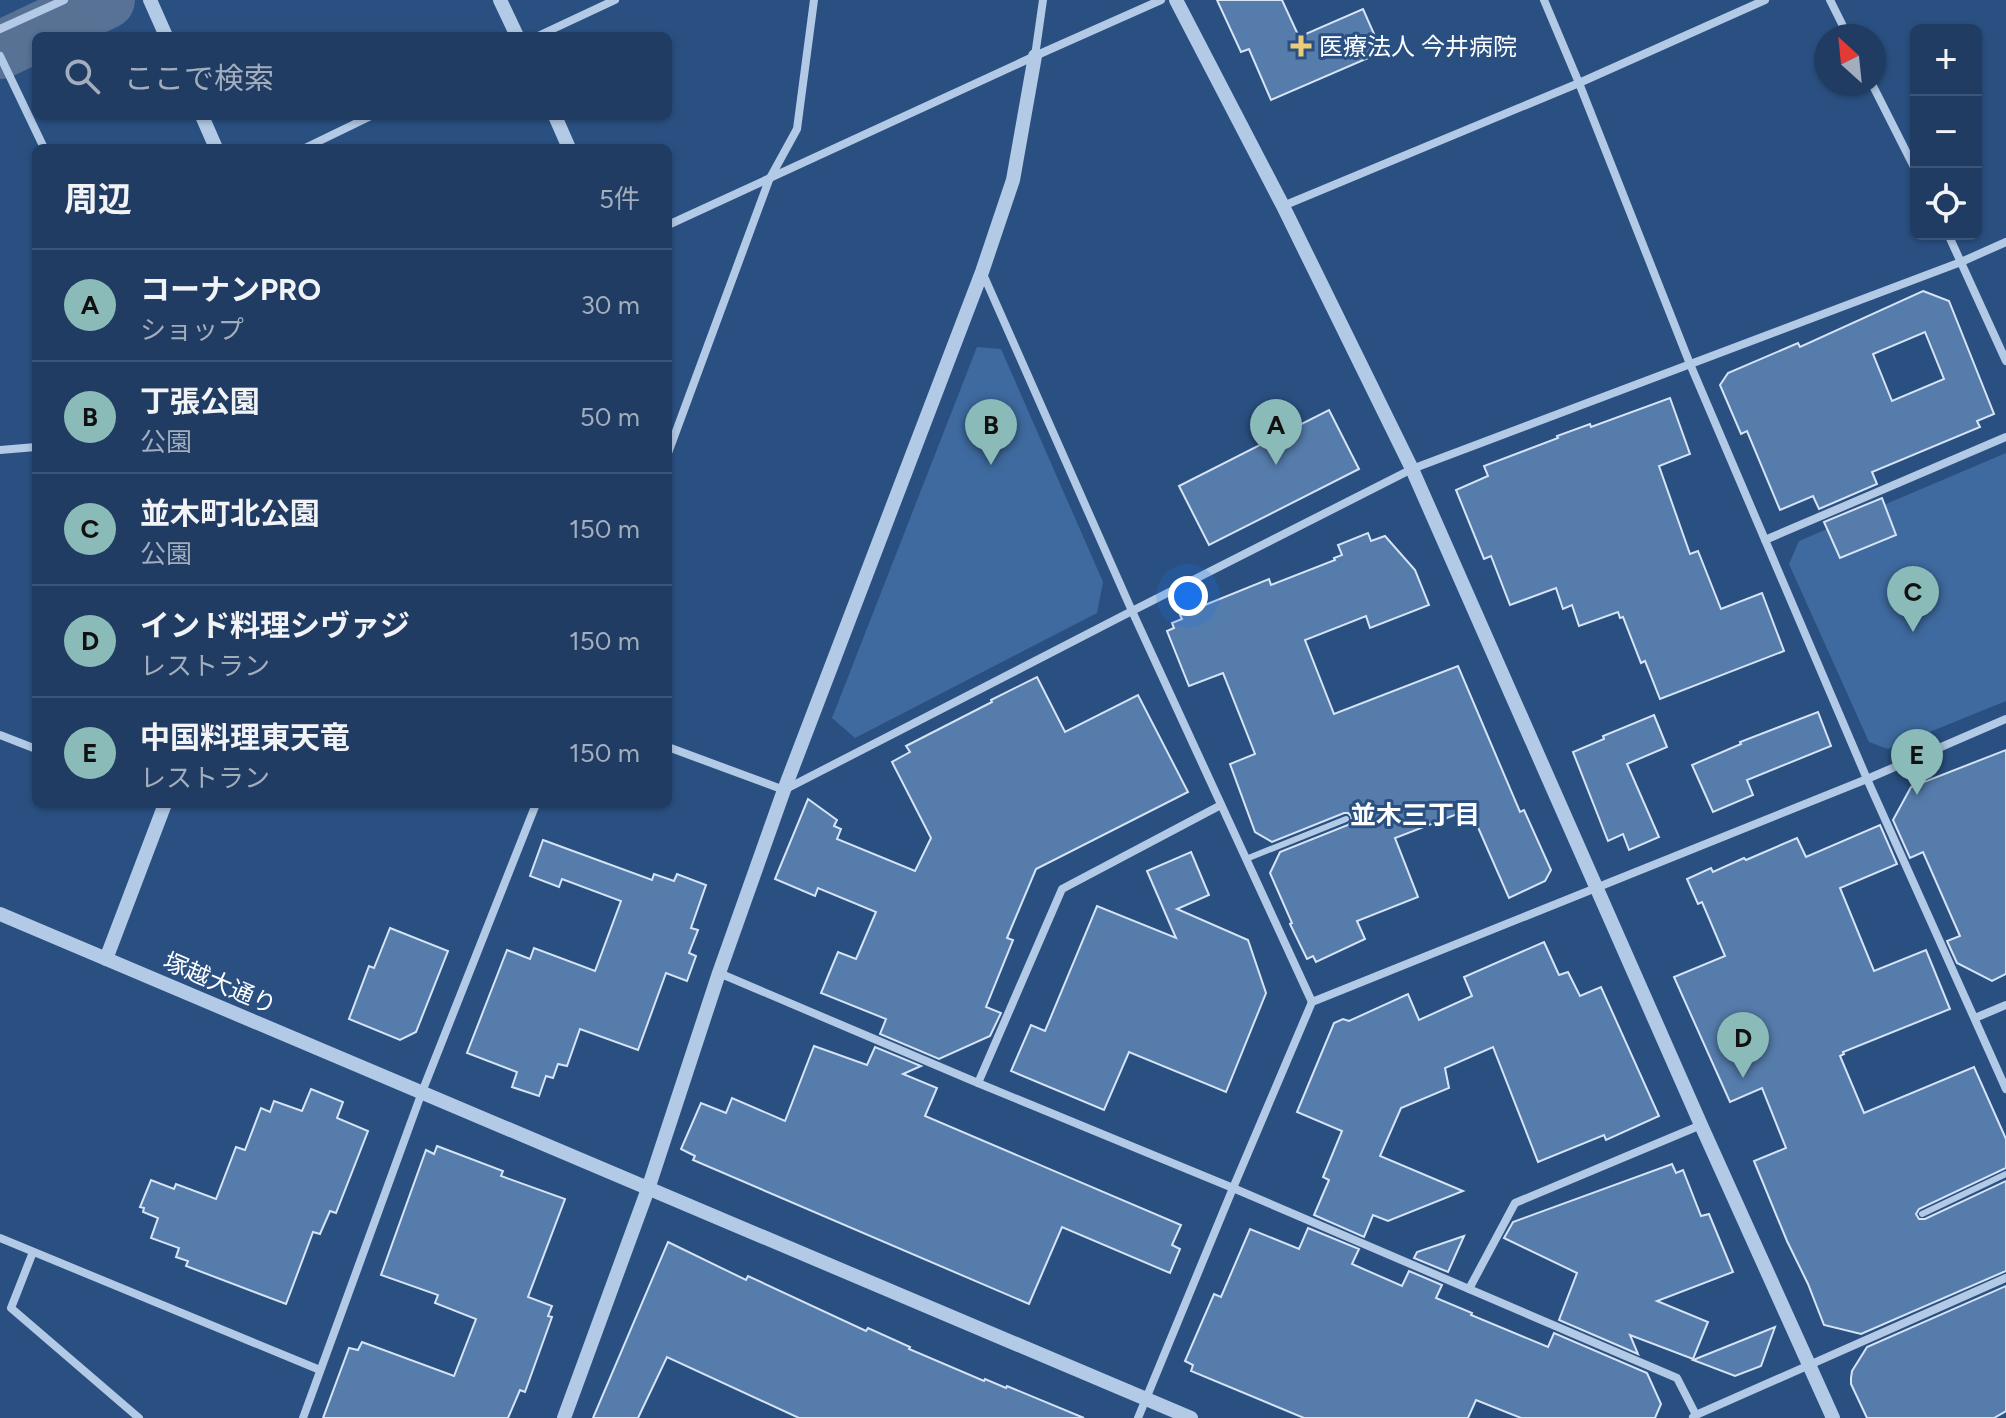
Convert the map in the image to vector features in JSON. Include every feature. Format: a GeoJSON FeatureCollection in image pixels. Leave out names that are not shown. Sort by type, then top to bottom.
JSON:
{"type":"FeatureCollection","features":[{"type":"Feature","properties":{"kind":"street"},"geometry":{"type":"LineString","coordinates":[[0,29],[64,0]]}},
{"type":"Feature","properties":{"kind":"street"},"geometry":{"type":"LineString","coordinates":[[500,0],[515,32]]}},
{"type":"Feature","properties":{"kind":"street"},"geometry":{"type":"LineString","coordinates":[[547,32],[615,0]]}},
{"type":"Feature","properties":{"kind":"street"},"geometry":{"type":"LineString","coordinates":[[672,442],[769,180],[797,129],[814,0]]}},
{"type":"Feature","properties":{"kind":"street"},"geometry":{"type":"LineString","coordinates":[[564,1418],[648,1189],[719,973],[784,790],[982,272],[1013,180],[1043,0]]}},
{"type":"Feature","properties":{"kind":"street"},"geometry":{"type":"LineString","coordinates":[[672,223],[1161,0]]}},
{"type":"Feature","properties":{"kind":"street"},"geometry":{"type":"LineString","coordinates":[[1176,0],[1283,206],[1412,469],[1833,1418]]}},
{"type":"Feature","properties":{"kind":"street"},"geometry":{"type":"LineString","coordinates":[[1544,0],[1690,364],[1867,779],[2006,1089]]}},
{"type":"Feature","properties":{"kind":"street"},"geometry":{"type":"LineString","coordinates":[[1283,206],[1579,83],[1765,0]]}},
{"type":"Feature","properties":{"kind":"street"},"geometry":{"type":"LineString","coordinates":[[1830,0],[1842,24]]}},
{"type":"Feature","properties":{"kind":"street"},"geometry":{"type":"LineString","coordinates":[[152,3],[164,32]]}},
{"type":"Feature","properties":{"kind":"street"},"geometry":{"type":"LineString","coordinates":[[2,61],[42,144]]}},
{"type":"Feature","properties":{"kind":"street"},"geometry":{"type":"LineString","coordinates":[[1878,96],[1914,168]]}},
{"type":"Feature","properties":{"kind":"street"},"geometry":{"type":"LineString","coordinates":[[204,120],[214,144]]}},
{"type":"Feature","properties":{"kind":"street"},"geometry":{"type":"LineString","coordinates":[[313,144],[363,120]]}},
{"type":"Feature","properties":{"kind":"street"},"geometry":{"type":"LineString","coordinates":[[557,120],[567,144]]}},
{"type":"Feature","properties":{"kind":"street"},"geometry":{"type":"LineString","coordinates":[[1951,240],[2006,361]]}},
{"type":"Feature","properties":{"kind":"street"},"geometry":{"type":"LineString","coordinates":[[672,748],[784,790],[1412,469],[1961,262],[2006,242]]}},
{"type":"Feature","properties":{"kind":"street"},"geometry":{"type":"LineString","coordinates":[[982,272],[1132,611],[1312,1002]]}},
{"type":"Feature","properties":{"kind":"street"},"geometry":{"type":"LineString","coordinates":[[1765,540],[2006,437]]}},
{"type":"Feature","properties":{"kind":"street"},"geometry":{"type":"LineString","coordinates":[[0,450],[32,447]]}},
{"type":"Feature","properties":{"kind":"street"},"geometry":{"type":"LineString","coordinates":[[1138,1418],[1312,1002],[1867,779],[2006,719]]}},
{"type":"Feature","properties":{"kind":"street"},"geometry":{"type":"LineString","coordinates":[[0,735],[32,747]]}},
{"type":"Feature","properties":{"kind":"street"},"geometry":{"type":"LineString","coordinates":[[978,1083],[1062,889],[1221,805]]}},
{"type":"Feature","properties":{"kind":"street"},"geometry":{"type":"LineString","coordinates":[[106,959],[163,808]]}},
{"type":"Feature","properties":{"kind":"street"},"geometry":{"type":"LineString","coordinates":[[303,1418],[422,1092],[534,808]]}},
{"type":"Feature","properties":{"kind":"street","name":"塚越大通り"},"geometry":{"type":"LineString","coordinates":[[0,914],[1191,1418]]}},
{"type":"Feature","properties":{"kind":"street"},"geometry":{"type":"LineString","coordinates":[[719,973],[1677,1378],[1694,1416],[2006,1278]]}},
{"type":"Feature","properties":{"kind":"street"},"geometry":{"type":"LineString","coordinates":[[1975,1018],[2006,1005]]}},
{"type":"Feature","properties":{"kind":"street"},"geometry":{"type":"LineString","coordinates":[[1469,1289],[1515,1203],[1701,1125]]}},
{"type":"Feature","properties":{"kind":"street"},"geometry":{"type":"LineString","coordinates":[[0,1238],[320,1370]]}},
{"type":"Feature","properties":{"kind":"street"},"geometry":{"type":"LineString","coordinates":[[33,1252],[11,1308],[139,1418]]}},
{"type":"Feature","properties":{"kind":"lane"},"geometry":{"type":"LineString","coordinates":[[1246,859],[1346,819]]}},
{"type":"Feature","properties":{"kind":"lane"},"geometry":{"type":"LineString","coordinates":[[1922,1214],[2006,1174]]}},
{"type":"Feature","properties":{"kind":"shaded area"},"geometry":{"type":"Polygon","coordinates":[[[977,347],[1001,349],[1103,582],[1097,613],[855,738],[832,718],[977,347]]]}},
{"type":"Feature","properties":{"kind":"shaded area"},"geometry":{"type":"Polygon","coordinates":[[[2006,453],[2006,701],[1888,749],[1869,742],[1789,564],[1799,541],[2006,453]]]}},
{"type":"Feature","properties":{"kind":"building"},"geometry":{"type":"Polygon","coordinates":[[[1217,0],[1282,0],[1299,37],[1363,9],[1382,52],[1271,100],[1249,49],[1241,52],[1217,0]]]}},
{"type":"Feature","properties":{"kind":"building"},"geometry":{"type":"Polygon","coordinates":[[[1923,291],[1949,301],[1994,414],[1977,421],[1980,427],[1872,472],[1877,484],[1819,509],[1813,496],[1780,510],[1747,431],[1741,434],[1720,385],[1728,373],[1798,343],[1800,347],[1923,291]],[[1925,332],[1873,354],[1892,401],[1944,379],[1925,332]]]}},
{"type":"Feature","properties":{"kind":"building"},"geometry":{"type":"Polygon","coordinates":[[[1670,398],[1690,454],[1659,466],[1690,554],[1698,551],[1721,609],[1762,593],[1784,651],[1660,699],[1645,661],[1641,663],[1623,617],[1620,618],[1618,612],[1579,626],[1572,605],[1563,609],[1556,588],[1510,605],[1491,556],[1484,559],[1456,490],[1488,476],[1484,466],[1557,436],[1670,398]]]}},
{"type":"Feature","properties":{"kind":"building"},"geometry":{"type":"Polygon","coordinates":[[[1329,410],[1359,469],[1209,545],[1179,486],[1329,410]]]}},
{"type":"Feature","properties":{"kind":"building"},"geometry":{"type":"Polygon","coordinates":[[[1882,498],[1896,535],[1840,558],[1824,522],[1882,498]]]}},
{"type":"Feature","properties":{"kind":"building"},"geometry":{"type":"Polygon","coordinates":[[[1368,533],[1371,541],[1385,536],[1415,570],[1429,605],[1370,628],[1366,616],[1305,640],[1334,714],[1458,666],[1520,812],[1524,810],[1551,870],[1545,881],[1509,898],[1470,809],[1395,838],[1418,897],[1357,921],[1365,939],[1316,962],[1313,956],[1307,959],[1270,873],[1280,852],[1348,825],[1352,821],[1351,816],[1344,813],[1272,842],[1255,832],[1230,764],[1255,754],[1223,673],[1189,686],[1167,631],[1174,628],[1172,623],[1182,619],[1180,615],[1269,579],[1271,585],[1335,560],[1342,555],[1338,545],[1368,533]]]}},
{"type":"Feature","properties":{"kind":"building"},"geometry":{"type":"Polygon","coordinates":[[[1037,677],[1065,732],[1138,695],[1188,792],[1036,869],[1007,938],[1013,940],[986,1007],[1001,1013],[990,1036],[939,1059],[880,1034],[886,1019],[821,993],[838,952],[856,959],[876,912],[818,888],[815,896],[775,879],[808,799],[837,820],[834,826],[841,829],[837,839],[915,871],[931,838],[892,762],[910,752],[906,746],[1037,677]]]}},
{"type":"Feature","properties":{"kind":"building"},"geometry":{"type":"Polygon","coordinates":[[[1818,712],[1831,746],[1747,780],[1753,795],[1713,812],[1692,765],[1740,742],[1818,712]]]}},
{"type":"Feature","properties":{"kind":"building"},"geometry":{"type":"Polygon","coordinates":[[[1654,715],[1667,747],[1627,764],[1659,837],[1629,850],[1623,834],[1608,841],[1573,752],[1654,715]]]}},
{"type":"Feature","properties":{"kind":"building"},"geometry":{"type":"Polygon","coordinates":[[[2006,750],[2006,974],[1992,981],[1957,963],[1947,941],[1960,936],[1923,852],[1910,858],[1893,820],[1911,787],[2006,750]]]}},
{"type":"Feature","properties":{"kind":"building"},"geometry":{"type":"Polygon","coordinates":[[[1880,825],[1897,864],[1840,888],[1874,971],[1926,950],[1950,1009],[1843,1052],[1840,1056],[1864,1113],[1974,1067],[2006,1139],[2006,1168],[1919,1209],[1916,1214],[1919,1219],[1925,1219],[2006,1181],[2006,1271],[1861,1334],[1824,1325],[1754,1161],[1786,1148],[1762,1088],[1730,1102],[1674,977],[1725,956],[1702,902],[1698,904],[1687,879],[1711,868],[1713,872],[1744,858],[1746,860],[1797,838],[1806,857],[1880,825]]]}},
{"type":"Feature","properties":{"kind":"building"},"geometry":{"type":"Polygon","coordinates":[[[543,840],[652,880],[654,874],[674,881],[677,874],[706,885],[691,928],[698,930],[689,953],[696,956],[687,981],[666,973],[638,1050],[580,1029],[567,1066],[558,1064],[553,1078],[546,1076],[539,1096],[512,1087],[517,1072],[467,1053],[507,950],[530,959],[534,948],[595,971],[621,901],[562,879],[559,887],[530,876],[543,840]]]}},
{"type":"Feature","properties":{"kind":"building"},"geometry":{"type":"Polygon","coordinates":[[[1191,852],[1209,895],[1177,909],[1248,940],[1266,993],[1226,1092],[1129,1052],[1104,1110],[1011,1071],[1031,1025],[1045,1031],[1097,906],[1176,938],[1147,871],[1191,852]]]}},
{"type":"Feature","properties":{"kind":"building"},"geometry":{"type":"Polygon","coordinates":[[[390,928],[448,951],[416,1032],[400,1040],[349,1019],[369,966],[374,968],[390,928]]]}},
{"type":"Feature","properties":{"kind":"building"},"geometry":{"type":"Polygon","coordinates":[[[1544,942],[1559,975],[1568,972],[1580,996],[1601,987],[1659,1116],[1606,1140],[1604,1135],[1538,1162],[1493,1047],[1445,1068],[1449,1088],[1401,1108],[1380,1156],[1463,1191],[1388,1221],[1373,1215],[1364,1237],[1314,1215],[1329,1180],[1323,1177],[1342,1131],[1297,1112],[1334,1023],[1343,1019],[1349,1021],[1408,994],[1419,1020],[1472,996],[1464,977],[1544,942]]]}},
{"type":"Feature","properties":{"kind":"building"},"geometry":{"type":"Polygon","coordinates":[[[814,1046],[867,1065],[875,1047],[921,1066],[903,1074],[937,1088],[925,1116],[1181,1225],[1172,1245],[1180,1249],[1170,1273],[1062,1227],[1029,1304],[693,1160],[695,1156],[681,1149],[701,1103],[726,1113],[732,1098],[785,1121],[814,1046]]]}},
{"type":"Feature","properties":{"kind":"building"},"geometry":{"type":"Polygon","coordinates":[[[311,1089],[343,1102],[337,1118],[368,1131],[336,1213],[330,1211],[320,1234],[313,1232],[286,1304],[186,1266],[188,1261],[176,1257],[179,1248],[151,1238],[158,1218],[143,1212],[144,1208],[140,1207],[151,1180],[174,1189],[176,1184],[216,1199],[236,1147],[245,1150],[261,1108],[270,1112],[274,1101],[302,1111],[311,1089]]]}},
{"type":"Feature","properties":{"kind":"building"},"geometry":{"type":"Polygon","coordinates":[[[437,1146],[503,1171],[501,1176],[565,1199],[528,1297],[552,1306],[548,1316],[552,1317],[525,1392],[520,1390],[508,1418],[323,1418],[349,1348],[358,1350],[362,1342],[454,1376],[476,1319],[435,1303],[438,1295],[381,1275],[426,1150],[434,1154],[437,1146]]]}},
{"type":"Feature","properties":{"kind":"building"},"geometry":{"type":"Polygon","coordinates":[[[1672,1164],[1676,1173],[1683,1170],[1701,1216],[1709,1214],[1733,1272],[1657,1301],[1708,1322],[1693,1359],[1630,1335],[1638,1354],[1559,1320],[1577,1273],[1504,1238],[1513,1222],[1672,1164]]]}},
{"type":"Feature","properties":{"kind":"building"},"geometry":{"type":"Polygon","coordinates":[[[1308,1228],[1359,1249],[1352,1264],[1402,1286],[1409,1271],[1442,1285],[1436,1298],[1471,1315],[1548,1347],[1554,1333],[1647,1373],[1661,1404],[1655,1418],[1521,1418],[1476,1400],[1468,1418],[1304,1418],[1191,1371],[1193,1365],[1185,1361],[1214,1294],[1221,1297],[1250,1229],[1299,1249],[1308,1228]]]}},
{"type":"Feature","properties":{"kind":"building"},"geometry":{"type":"Polygon","coordinates":[[[1464,1236],[1448,1272],[1414,1258],[1417,1252],[1464,1236]]]}},
{"type":"Feature","properties":{"kind":"building"},"geometry":{"type":"Polygon","coordinates":[[[668,1242],[746,1280],[748,1276],[984,1381],[1007,1386],[1084,1418],[799,1418],[667,1357],[638,1418],[593,1418],[668,1242]]]}},
{"type":"Feature","properties":{"kind":"building"},"geometry":{"type":"Polygon","coordinates":[[[2006,1286],[2006,1411],[1994,1418],[1867,1418],[1851,1378],[1867,1347],[2006,1286]]]}},
{"type":"Feature","properties":{"kind":"building"},"geometry":{"type":"Polygon","coordinates":[[[1775,1327],[1761,1366],[1735,1376],[1693,1360],[1775,1327]]]}},
{"type":"Feature","properties":{"kind":"waterway"},"geometry":{"type":"LineString","coordinates":[[38,32],[106,0]]}},
{"type":"Feature","properties":{"kind":"waterway"},"geometry":{"type":"LineString","coordinates":[[0,50],[32,35]]}},
{"type":"Feature","properties":{"kind":"place","name":"医療法人 今井病院"},"geometry":{"type":"Point","coordinates":[1301,46]}},
{"type":"Feature","properties":{"kind":"place","name":"丁張公園"},"geometry":{"type":"Point","coordinates":[991,465]}},
{"type":"Feature","properties":{"kind":"place","name":"コーナンPRO"},"geometry":{"type":"Point","coordinates":[1276,465]}},
{"type":"Feature","properties":{"kind":"place","name":"並木町北公園"},"geometry":{"type":"Point","coordinates":[1913,632]}},
{"type":"Feature","properties":{"kind":"place","name":"中国料理東天竜"},"geometry":{"type":"Point","coordinates":[1917,795]}},
{"type":"Feature","properties":{"kind":"place","name":"インド料理シヴァジ"},"geometry":{"type":"Point","coordinates":[1743,1078]}},
{"type":"Feature","properties":{"kind":"district","name":"並木三丁目"},"geometry":{"type":"Point","coordinates":[1415,815]}}]}
